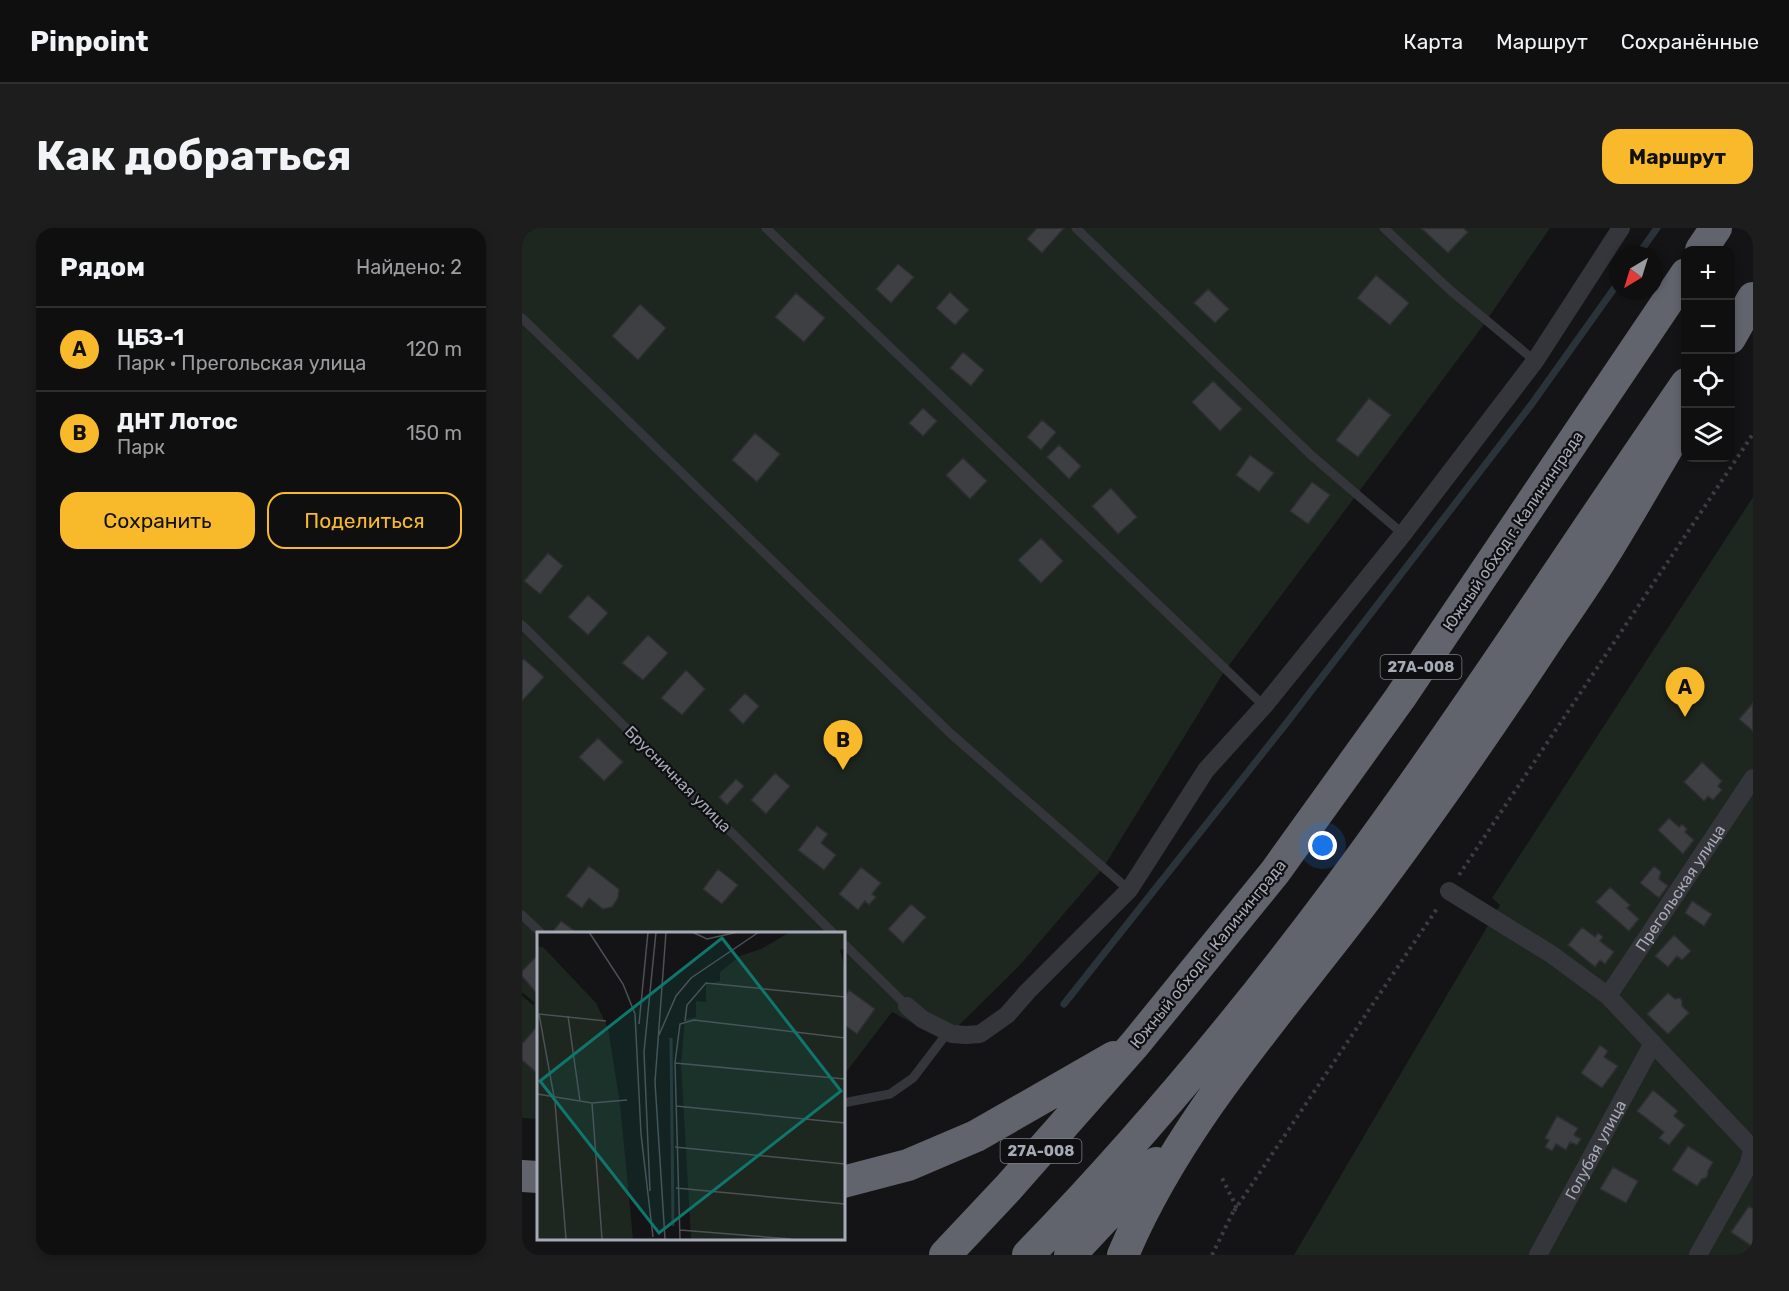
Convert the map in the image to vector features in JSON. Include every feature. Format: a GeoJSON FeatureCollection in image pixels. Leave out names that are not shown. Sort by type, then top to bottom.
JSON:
{"type":"FeatureCollection","features":[{"type":"Feature","properties":{"kind":"highway"},"geometry":{"type":"LineString","coordinates":[[1704,246],[1716,228]]}},
{"type":"Feature","properties":{"kind":"highway","name":"Южный обход г. Калининграда"},"geometry":{"type":"LineString","coordinates":[[945,1255],[1008,1188],[1135,1044],[1275,872],[1346,776],[1681,281]]}},
{"type":"Feature","properties":{"kind":"highway"},"geometry":{"type":"LineString","coordinates":[[1735,312],[1753,286]]}},
{"type":"Feature","properties":{"kind":"highway"},"geometry":{"type":"LineString","coordinates":[[1735,331],[1753,298]]}},
{"type":"Feature","properties":{"kind":"highway","name":"27А-008"},"geometry":{"type":"LineString","coordinates":[[1028,1255],[1176,1092],[1280,965],[1385,825],[1509,647],[1681,391]]}},
{"type":"Feature","properties":{"kind":"highway"},"geometry":{"type":"LineString","coordinates":[[1123,1255],[1156,1186],[1207,1107],[1432,810],[1505,705],[1610,545],[1681,425]]}},
{"type":"Feature","properties":{"kind":"highway"},"geometry":{"type":"LineString","coordinates":[[844,1182],[908,1165],[976,1136],[1135,1044]]}},
{"type":"Feature","properties":{"kind":"highway"},"geometry":{"type":"LineString","coordinates":[[1070,1255],[1207,1107]]}},
{"type":"Feature","properties":{"kind":"highway"},"geometry":{"type":"LineString","coordinates":[[522,1176],[537,1177]]}},
{"type":"Feature","properties":{"kind":"street"},"geometry":{"type":"LineString","coordinates":[[907,1006],[922,1019],[948,1032],[966,1035],[980,1034],[1007,1016],[1027,992],[1129,890],[1206,770],[1264,706],[1403,534],[1535,361],[1621,228]]}},
{"type":"Feature","properties":{"kind":"street","name":"Прегольская улица"},"geometry":{"type":"LineString","coordinates":[[1608,996],[1753,778]]}},
{"type":"Feature","properties":{"kind":"street"},"geometry":{"type":"LineString","coordinates":[[1449,891],[1551,954],[1608,996],[1753,1148],[1748,1166],[1698,1255]]}},
{"type":"Feature","properties":{"kind":"street","name":"Голубая улица"},"geometry":{"type":"LineString","coordinates":[[1538,1255],[1653,1043]]}},
{"type":"Feature","properties":{"kind":"lane"},"geometry":{"type":"LineString","coordinates":[[766,228],[1264,706]]}},
{"type":"Feature","properties":{"kind":"lane"},"geometry":{"type":"LineString","coordinates":[[1076,228],[1311,455],[1403,534]]}},
{"type":"Feature","properties":{"kind":"lane"},"geometry":{"type":"LineString","coordinates":[[1384,228],[1450,290],[1535,361]]}},
{"type":"Feature","properties":{"kind":"lane"},"geometry":{"type":"LineString","coordinates":[[522,318],[950,733],[1129,890]]}},
{"type":"Feature","properties":{"kind":"lane","name":"Брусничная улица"},"geometry":{"type":"LineString","coordinates":[[522,625],[832,932]]}},
{"type":"Feature","properties":{"kind":"lane"},"geometry":{"type":"LineString","coordinates":[[522,915],[540,932]]}},
{"type":"Feature","properties":{"kind":"lane"},"geometry":{"type":"LineString","coordinates":[[844,944],[907,1006]]}},
{"type":"Feature","properties":{"kind":"lane"},"geometry":{"type":"LineString","coordinates":[[844,1103],[890,1094],[913,1078],[948,1032]]}},
{"type":"Feature","properties":{"kind":"path"},"geometry":{"type":"LineString","coordinates":[[1212,1255],[1234,1210],[1753,434]]}},
{"type":"Feature","properties":{"kind":"path"},"geometry":{"type":"LineString","coordinates":[[1221,1176],[1236,1206],[1234,1210]]}},
{"type":"Feature","properties":{"kind":"shaded area"},"geometry":{"type":"Polygon","coordinates":[[[522,228],[1550,228],[1482,327],[1224,672],[1103,868],[1019,966],[944,1040],[892,1012],[844,1075],[844,932],[537,932],[537,1119],[522,1118],[522,996],[533,1005],[535,1003],[522,992],[522,228]]]}},
{"type":"Feature","properties":{"kind":"shaded area"},"geometry":{"type":"Polygon","coordinates":[[[1753,497],[1753,1255],[1294,1255],[1500,905],[1492,898],[1753,497]]]}},
{"type":"Feature","properties":{"kind":"building"},"geometry":{"type":"Polygon","coordinates":[[[1037,228],[1064,228],[1042,253],[1027,239],[1037,228]]]}},
{"type":"Feature","properties":{"kind":"building"},"geometry":{"type":"Polygon","coordinates":[[[1421,228],[1463,228],[1468,232],[1448,253],[1421,228]]]}},
{"type":"Feature","properties":{"kind":"building"},"geometry":{"type":"Polygon","coordinates":[[[898,264],[914,277],[891,303],[876,289],[898,264]]]}},
{"type":"Feature","properties":{"kind":"building"},"geometry":{"type":"Polygon","coordinates":[[[1376,275],[1409,303],[1390,325],[1357,298],[1376,275]]]}},
{"type":"Feature","properties":{"kind":"building"},"geometry":{"type":"Polygon","coordinates":[[[1208,289],[1229,309],[1215,323],[1194,303],[1208,289]]]}},
{"type":"Feature","properties":{"kind":"building"},"geometry":{"type":"Polygon","coordinates":[[[950,292],[969,310],[955,325],[936,308],[950,292]]]}},
{"type":"Feature","properties":{"kind":"building"},"geometry":{"type":"Polygon","coordinates":[[[796,293],[825,318],[804,342],[775,317],[796,293]]]}},
{"type":"Feature","properties":{"kind":"building"},"geometry":{"type":"Polygon","coordinates":[[[640,304],[666,328],[638,360],[612,336],[640,304]]]}},
{"type":"Feature","properties":{"kind":"building"},"geometry":{"type":"Polygon","coordinates":[[[963,352],[984,370],[971,386],[950,368],[963,352]]]}},
{"type":"Feature","properties":{"kind":"building"},"geometry":{"type":"Polygon","coordinates":[[[1213,381],[1242,409],[1220,431],[1192,402],[1213,381]]]}},
{"type":"Feature","properties":{"kind":"building"},"geometry":{"type":"Polygon","coordinates":[[[1369,398],[1391,415],[1358,457],[1336,440],[1369,398]]]}},
{"type":"Feature","properties":{"kind":"building"},"geometry":{"type":"Polygon","coordinates":[[[923,408],[937,421],[923,436],[909,423],[923,408]]]}},
{"type":"Feature","properties":{"kind":"building"},"geometry":{"type":"Polygon","coordinates":[[[1042,420],[1056,432],[1041,450],[1027,437],[1042,420]]]}},
{"type":"Feature","properties":{"kind":"building"},"geometry":{"type":"Polygon","coordinates":[[[755,433],[780,454],[757,482],[732,460],[755,433]]]}},
{"type":"Feature","properties":{"kind":"building"},"geometry":{"type":"Polygon","coordinates":[[[1059,445],[1081,466],[1069,479],[1047,457],[1059,445]]]}},
{"type":"Feature","properties":{"kind":"building"},"geometry":{"type":"Polygon","coordinates":[[[1250,455],[1274,473],[1259,492],[1236,475],[1250,455]]]}},
{"type":"Feature","properties":{"kind":"building"},"geometry":{"type":"Polygon","coordinates":[[[963,458],[987,481],[970,499],[946,475],[963,458]]]}},
{"type":"Feature","properties":{"kind":"building"},"geometry":{"type":"Polygon","coordinates":[[[1312,482],[1330,495],[1308,524],[1290,511],[1312,482]]]}},
{"type":"Feature","properties":{"kind":"building"},"geometry":{"type":"Polygon","coordinates":[[[1111,488],[1137,517],[1118,534],[1092,506],[1111,488]]]}},
{"type":"Feature","properties":{"kind":"building"},"geometry":{"type":"Polygon","coordinates":[[[1041,538],[1063,561],[1041,583],[1018,560],[1041,538]]]}},
{"type":"Feature","properties":{"kind":"building"},"geometry":{"type":"Polygon","coordinates":[[[548,553],[563,566],[540,594],[524,581],[548,553]]]}},
{"type":"Feature","properties":{"kind":"building"},"geometry":{"type":"Polygon","coordinates":[[[588,595],[608,613],[588,635],[568,617],[588,595]]]}},
{"type":"Feature","properties":{"kind":"building"},"geometry":{"type":"Polygon","coordinates":[[[648,635],[668,653],[643,680],[622,663],[648,635]]]}},
{"type":"Feature","properties":{"kind":"building"},"geometry":{"type":"Polygon","coordinates":[[[524,659],[544,677],[522,701],[522,661],[524,659]]]}},
{"type":"Feature","properties":{"kind":"building"},"geometry":{"type":"Polygon","coordinates":[[[686,670],[705,689],[682,715],[661,698],[686,670]]]}},
{"type":"Feature","properties":{"kind":"building"},"geometry":{"type":"Polygon","coordinates":[[[745,693],[759,706],[743,724],[729,710],[745,693]]]}},
{"type":"Feature","properties":{"kind":"building"},"geometry":{"type":"Polygon","coordinates":[[[1753,703],[1753,731],[1739,719],[1753,703]]]}},
{"type":"Feature","properties":{"kind":"building"},"geometry":{"type":"Polygon","coordinates":[[[598,738],[623,762],[604,781],[579,757],[598,738]]]}},
{"type":"Feature","properties":{"kind":"building"},"geometry":{"type":"Polygon","coordinates":[[[1702,762],[1722,781],[1718,786],[1722,790],[1713,800],[1708,796],[1704,801],[1684,782],[1702,762]]]}},
{"type":"Feature","properties":{"kind":"building"},"geometry":{"type":"Polygon","coordinates":[[[775,773],[790,786],[766,814],[751,800],[775,773]]]}},
{"type":"Feature","properties":{"kind":"building"},"geometry":{"type":"Polygon","coordinates":[[[736,779],[744,786],[727,805],[719,797],[736,779]]]}},
{"type":"Feature","properties":{"kind":"building"},"geometry":{"type":"Polygon","coordinates":[[[1669,818],[1679,827],[1682,824],[1687,829],[1685,832],[1694,840],[1683,854],[1658,830],[1669,818]]]}},
{"type":"Feature","properties":{"kind":"building"},"geometry":{"type":"Polygon","coordinates":[[[817,826],[828,834],[821,843],[836,855],[824,870],[798,850],[817,826]]]}},
{"type":"Feature","properties":{"kind":"building"},"geometry":{"type":"Polygon","coordinates":[[[589,866],[619,889],[618,898],[612,907],[603,909],[589,898],[582,908],[566,896],[589,866]]]}},
{"type":"Feature","properties":{"kind":"building"},"geometry":{"type":"Polygon","coordinates":[[[1654,866],[1661,872],[1659,879],[1668,886],[1659,898],[1640,883],[1654,866]]]}},
{"type":"Feature","properties":{"kind":"building"},"geometry":{"type":"Polygon","coordinates":[[[861,867],[881,883],[872,894],[876,897],[869,905],[865,901],[858,910],[839,894],[861,867]]]}},
{"type":"Feature","properties":{"kind":"building"},"geometry":{"type":"Polygon","coordinates":[[[718,869],[738,885],[722,904],[703,889],[718,869]]]}},
{"type":"Feature","properties":{"kind":"building"},"geometry":{"type":"Polygon","coordinates":[[[1610,887],[1630,905],[1627,908],[1639,919],[1629,931],[1596,902],[1610,887]]]}},
{"type":"Feature","properties":{"kind":"building"},"geometry":{"type":"Polygon","coordinates":[[[1692,901],[1712,914],[1704,926],[1685,913],[1692,901]]]}},
{"type":"Feature","properties":{"kind":"building"},"geometry":{"type":"Polygon","coordinates":[[[911,904],[926,917],[903,943],[888,929],[911,904]]]}},
{"type":"Feature","properties":{"kind":"building"},"geometry":{"type":"Polygon","coordinates":[[[561,921],[576,932],[556,932],[554,930],[561,921]]]}},
{"type":"Feature","properties":{"kind":"building"},"geometry":{"type":"Polygon","coordinates":[[[1582,927],[1595,937],[1598,933],[1603,937],[1600,941],[1614,952],[1605,964],[1600,960],[1595,967],[1568,945],[1582,927]]]}},
{"type":"Feature","properties":{"kind":"building"},"geometry":{"type":"Polygon","coordinates":[[[1674,935],[1691,951],[1682,960],[1677,956],[1668,967],[1655,956],[1674,935]]]}},
{"type":"Feature","properties":{"kind":"building"},"geometry":{"type":"Polygon","coordinates":[[[537,956],[537,994],[522,976],[522,971],[537,956]]]}},
{"type":"Feature","properties":{"kind":"building"},"geometry":{"type":"Polygon","coordinates":[[[849,990],[875,1009],[857,1034],[844,1025],[844,998],[849,990]]]}},
{"type":"Feature","properties":{"kind":"building"},"geometry":{"type":"Polygon","coordinates":[[[1668,993],[1675,999],[1680,998],[1682,1006],[1689,1013],[1668,1034],[1647,1014],[1668,993]]]}},
{"type":"Feature","properties":{"kind":"building"},"geometry":{"type":"Polygon","coordinates":[[[537,1026],[537,1073],[522,1060],[522,1044],[537,1026]]]}},
{"type":"Feature","properties":{"kind":"building"},"geometry":{"type":"Polygon","coordinates":[[[1600,1045],[1608,1051],[1604,1057],[1618,1066],[1602,1088],[1581,1073],[1600,1045]]]}},
{"type":"Feature","properties":{"kind":"building"},"geometry":{"type":"Polygon","coordinates":[[[1653,1090],[1678,1111],[1674,1116],[1685,1125],[1669,1145],[1659,1138],[1664,1132],[1637,1111],[1653,1090]]]}},
{"type":"Feature","properties":{"kind":"building"},"geometry":{"type":"Polygon","coordinates":[[[1557,1116],[1578,1128],[1574,1135],[1581,1139],[1577,1145],[1570,1142],[1566,1150],[1556,1144],[1552,1151],[1545,1147],[1549,1140],[1545,1138],[1557,1116]]]}},
{"type":"Feature","properties":{"kind":"building"},"geometry":{"type":"Polygon","coordinates":[[[1688,1146],[1713,1162],[1706,1178],[1702,1179],[1697,1186],[1672,1170],[1688,1146]]]}},
{"type":"Feature","properties":{"kind":"building"},"geometry":{"type":"Polygon","coordinates":[[[1613,1167],[1638,1181],[1626,1203],[1600,1189],[1613,1167]]]}},
{"type":"Feature","properties":{"kind":"building"},"geometry":{"type":"Polygon","coordinates":[[[1749,1206],[1753,1209],[1753,1247],[1731,1232],[1749,1206]]]}},
{"type":"Feature","properties":{"kind":"waterway"},"geometry":{"type":"LineString","coordinates":[[1644,246],[1657,228]]}},
{"type":"Feature","properties":{"kind":"waterway"},"geometry":{"type":"LineString","coordinates":[[1064,1004],[1285,725],[1531,405],[1609,296]]}},
{"type":"Feature","properties":{"kind":"place","name":"ЦБЗ-1"},"geometry":{"type":"Point","coordinates":[1685,717]}},
{"type":"Feature","properties":{"kind":"place","name":"ДНТ Лотос"},"geometry":{"type":"Point","coordinates":[843,770]}}]}
